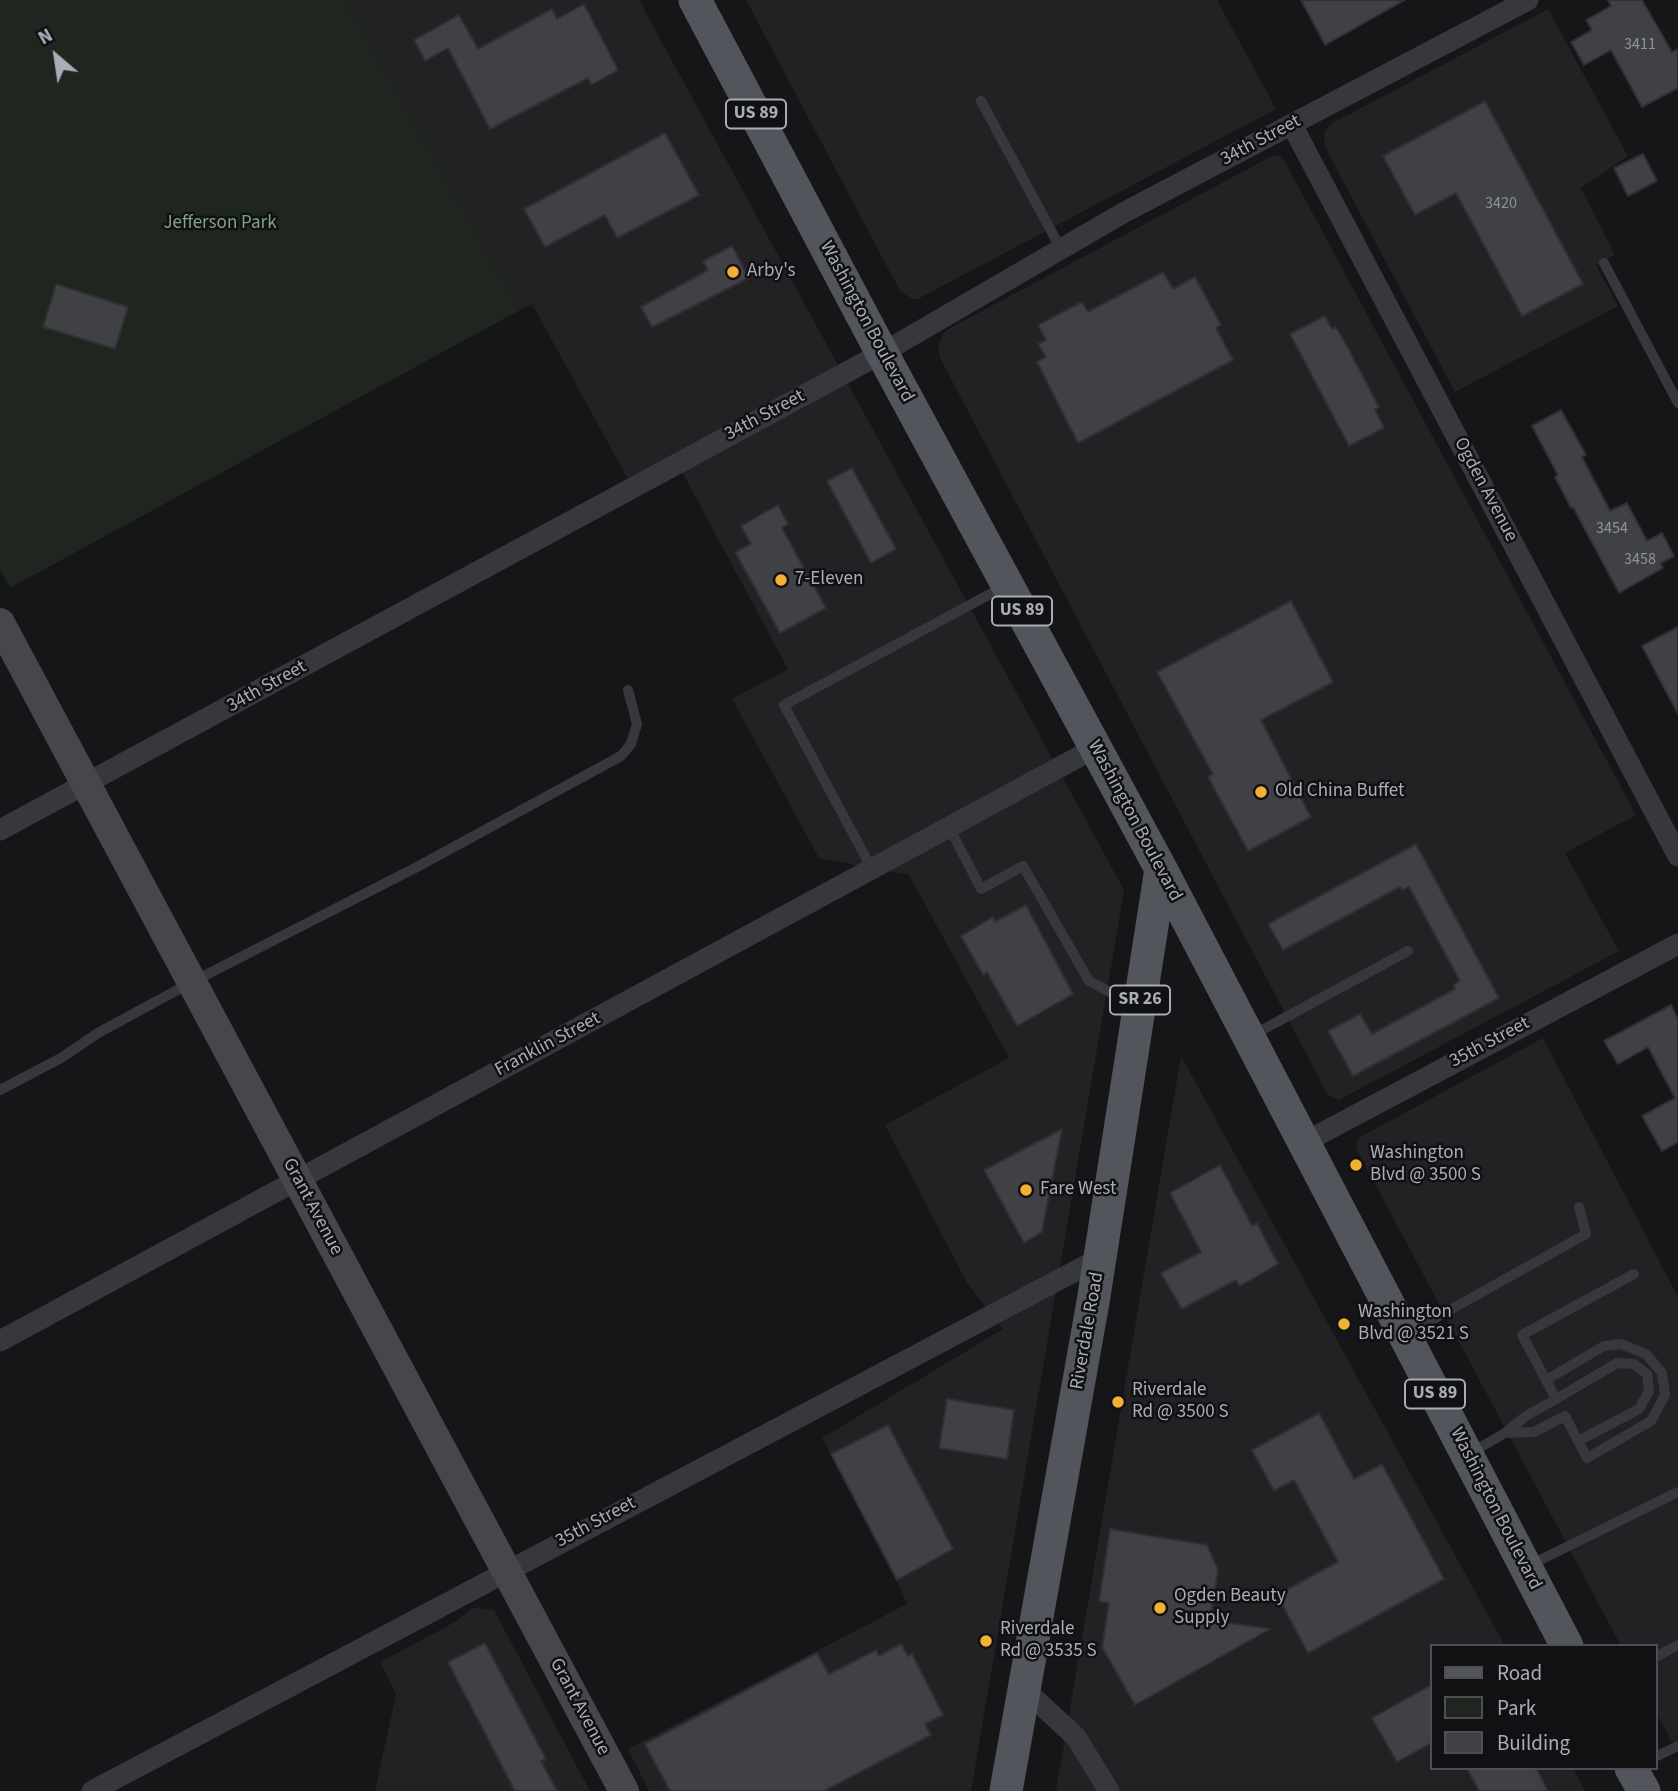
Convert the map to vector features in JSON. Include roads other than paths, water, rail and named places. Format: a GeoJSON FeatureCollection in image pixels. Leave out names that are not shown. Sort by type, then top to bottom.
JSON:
{"type":"FeatureCollection","features":[{"type":"Feature","properties":{"kind":"main road","name":"Washington Boulevard"},"geometry":{"type":"LineString","coordinates":[[695,0],[1161,869],[1566,1644]]}},
{"type":"Feature","properties":{"kind":"main road","name":"Riverdale Road"},"geometry":{"type":"LineString","coordinates":[[1006,1791],[1100,1258],[1161,869]]}},
{"type":"Feature","properties":{"kind":"main road"},"geometry":{"type":"LineString","coordinates":[[1633,1770],[1644,1791]]}},
{"type":"Feature","properties":{"kind":"street","name":"34th Street"},"geometry":{"type":"LineString","coordinates":[[0,830],[882,353],[1123,213],[1528,0]]}},
{"type":"Feature","properties":{"kind":"street","name":"Ogden Avenue"},"geometry":{"type":"LineString","coordinates":[[1292,125],[1678,856]]}},
{"type":"Feature","properties":{"kind":"street","name":"Grant Avenue"},"geometry":{"type":"LineString","coordinates":[[0,622],[624,1791]]}},
{"type":"Feature","properties":{"kind":"street","name":"Franklin Street"},"geometry":{"type":"LineString","coordinates":[[0,1341],[1095,748]]}},
{"type":"Feature","properties":{"kind":"street","name":"35th Street"},"geometry":{"type":"LineString","coordinates":[[1303,1143],[1678,944]]}},
{"type":"Feature","properties":{"kind":"street","name":"35th Street"},"geometry":{"type":"LineString","coordinates":[[92,1791],[1100,1258]]}},
{"type":"Feature","properties":{"kind":"street"},"geometry":{"type":"LineString","coordinates":[[1023,1688],[1076,1737],[1109,1791]]}},
{"type":"Feature","properties":{"kind":"lane"},"geometry":{"type":"LineString","coordinates":[[981,101],[1061,249]]}},
{"type":"Feature","properties":{"kind":"lane"},"geometry":{"type":"LineString","coordinates":[[1604,263],[1678,403]]}},
{"type":"Feature","properties":{"kind":"lane"},"geometry":{"type":"LineString","coordinates":[[872,869],[784,705],[1007,584]]}},
{"type":"Feature","properties":{"kind":"lane"},"geometry":{"type":"LineString","coordinates":[[0,1090],[61,1059],[98,1032],[417,867],[621,756],[631,744],[637,724],[628,690]]}},
{"type":"Feature","properties":{"kind":"lane"},"geometry":{"type":"LineString","coordinates":[[948,827],[981,889],[1023,866],[1089,981],[1139,1008]]}},
{"type":"Feature","properties":{"kind":"lane"},"geometry":{"type":"LineString","coordinates":[[1248,1037],[1408,951]]}},
{"type":"Feature","properties":{"kind":"lane"},"geometry":{"type":"LineString","coordinates":[[1405,1335],[1586,1234],[1579,1208]]}},
{"type":"Feature","properties":{"kind":"lane"},"geometry":{"type":"LineString","coordinates":[[1556,1399],[1522,1335],[1633,1274]]}},
{"type":"Feature","properties":{"kind":"lane"},"geometry":{"type":"LineString","coordinates":[[1505,1433],[1534,1432],[1565,1416],[1587,1458],[1651,1420],[1665,1395],[1662,1373],[1646,1354],[1621,1344],[1605,1346],[1546,1380]]}},
{"type":"Feature","properties":{"kind":"lane"},"geometry":{"type":"LineString","coordinates":[[1467,1454],[1505,1433],[1525,1416],[1617,1363],[1634,1364],[1647,1374],[1649,1391],[1639,1409],[1578,1441]]}},
{"type":"Feature","properties":{"kind":"lane"},"geometry":{"type":"LineString","coordinates":[[1525,1567],[1678,1492]]}},
{"type":"Feature","properties":{"kind":"lane"},"geometry":{"type":"LineString","coordinates":[[1657,1656],[1678,1645]]}},
{"type":"Feature","properties":{"kind":"lane"},"geometry":{"type":"LineString","coordinates":[[1657,1756],[1678,1746]]}},
{"type":"Feature","properties":{"kind":"place","name":"Arby's"},"geometry":{"type":"Point","coordinates":[733,272]}},
{"type":"Feature","properties":{"kind":"place","name":"7-Eleven"},"geometry":{"type":"Point","coordinates":[781,580]}},
{"type":"Feature","properties":{"kind":"place","name":"Old China Buffet"},"geometry":{"type":"Point","coordinates":[1261,792]}},
{"type":"Feature","properties":{"kind":"place","name":"Washington Blvd @ 3500 S"},"geometry":{"type":"Point","coordinates":[1356,1165]}},
{"type":"Feature","properties":{"kind":"place","name":"Fare West"},"geometry":{"type":"Point","coordinates":[1026,1190]}},
{"type":"Feature","properties":{"kind":"place","name":"Washington Blvd @ 3521 S"},"geometry":{"type":"Point","coordinates":[1344,1324]}},
{"type":"Feature","properties":{"kind":"place","name":"Riverdale Rd @ 3500 S"},"geometry":{"type":"Point","coordinates":[1118,1402]}},
{"type":"Feature","properties":{"kind":"place","name":"Ogden Beauty Supply"},"geometry":{"type":"Point","coordinates":[1160,1608]}},
{"type":"Feature","properties":{"kind":"place","name":"Riverdale Rd @ 3535 S"},"geometry":{"type":"Point","coordinates":[986,1641]}},
{"type":"Feature","properties":{"kind":"park label","name":"Jefferson Park"},"geometry":{"type":"Point","coordinates":[220,224]}}]}
